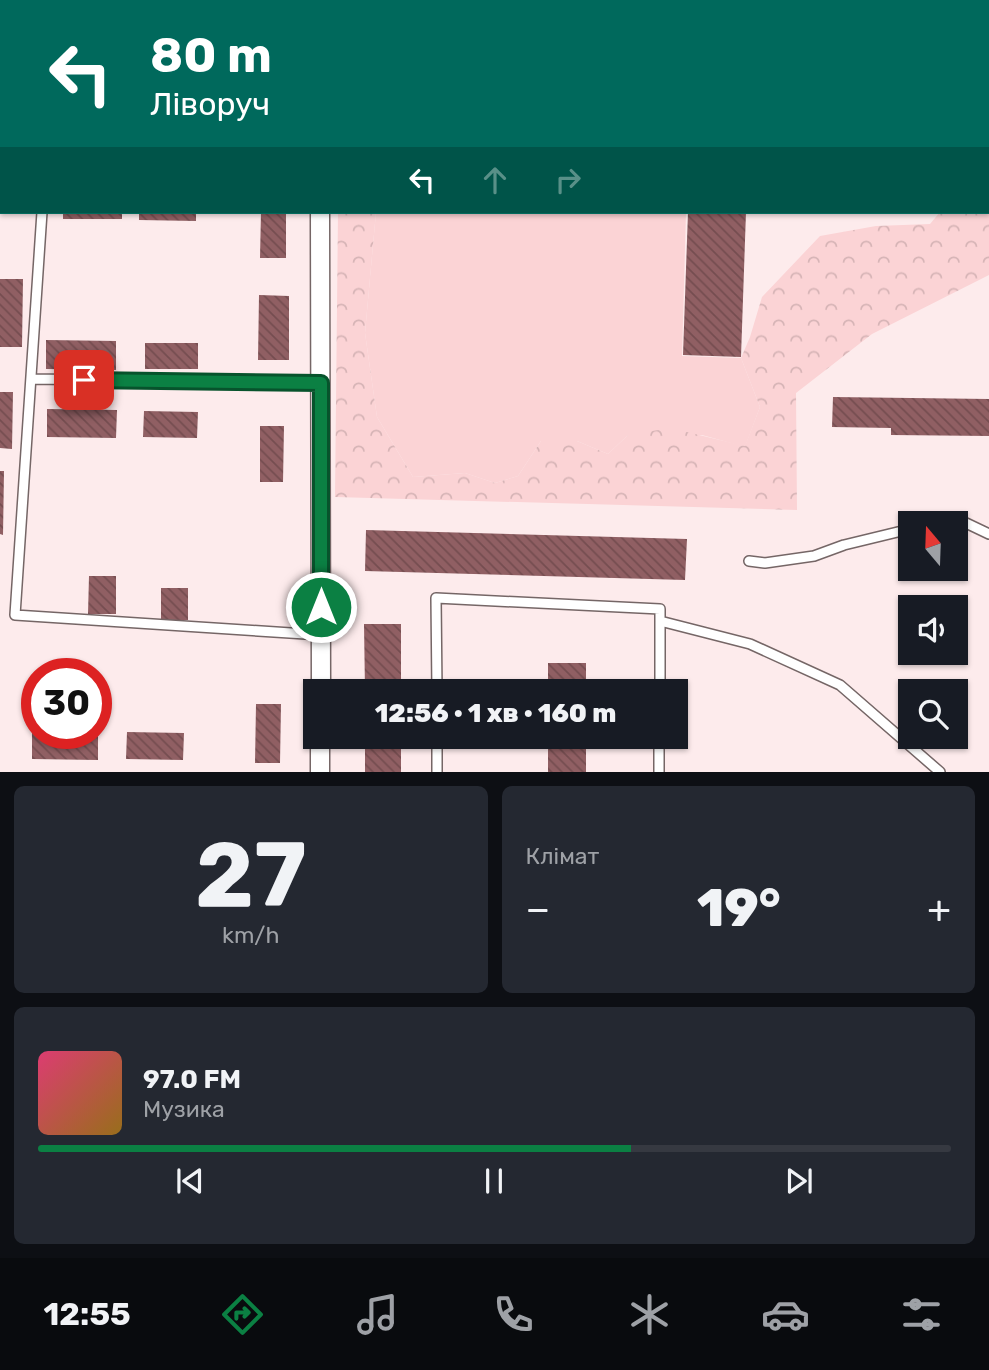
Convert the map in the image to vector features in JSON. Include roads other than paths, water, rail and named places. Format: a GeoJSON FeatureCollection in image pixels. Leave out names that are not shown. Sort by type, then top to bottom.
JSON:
{"type":"FeatureCollection","features":[{"type":"Feature","properties":{"kind":"street"},"geometry":{"type":"LineString","coordinates":[[320,214],[321,679]]}},
{"type":"Feature","properties":{"kind":"street"},"geometry":{"type":"LineString","coordinates":[[320,749],[320,772]]}},
{"type":"Feature","properties":{"kind":"lane"},"geometry":{"type":"LineString","coordinates":[[42,214],[15,615],[321,635]]}},
{"type":"Feature","properties":{"kind":"lane"},"geometry":{"type":"LineString","coordinates":[[32,379],[321,383]]}},
{"type":"Feature","properties":{"kind":"lane"},"geometry":{"type":"LineString","coordinates":[[968,524],[989,534]]}},
{"type":"Feature","properties":{"kind":"lane"},"geometry":{"type":"LineString","coordinates":[[749,561],[765,562],[814,556],[844,545],[898,532]]}},
{"type":"Feature","properties":{"kind":"lane"},"geometry":{"type":"LineString","coordinates":[[437,679],[436,598],[660,609],[660,679]]}},
{"type":"Feature","properties":{"kind":"lane"},"geometry":{"type":"LineString","coordinates":[[660,621],[750,644],[840,685],[940,772]]}},
{"type":"Feature","properties":{"kind":"lane"},"geometry":{"type":"LineString","coordinates":[[437,749],[437,772]]}},
{"type":"Feature","properties":{"kind":"lane"},"geometry":{"type":"LineString","coordinates":[[659,749],[659,772]]}}]}
